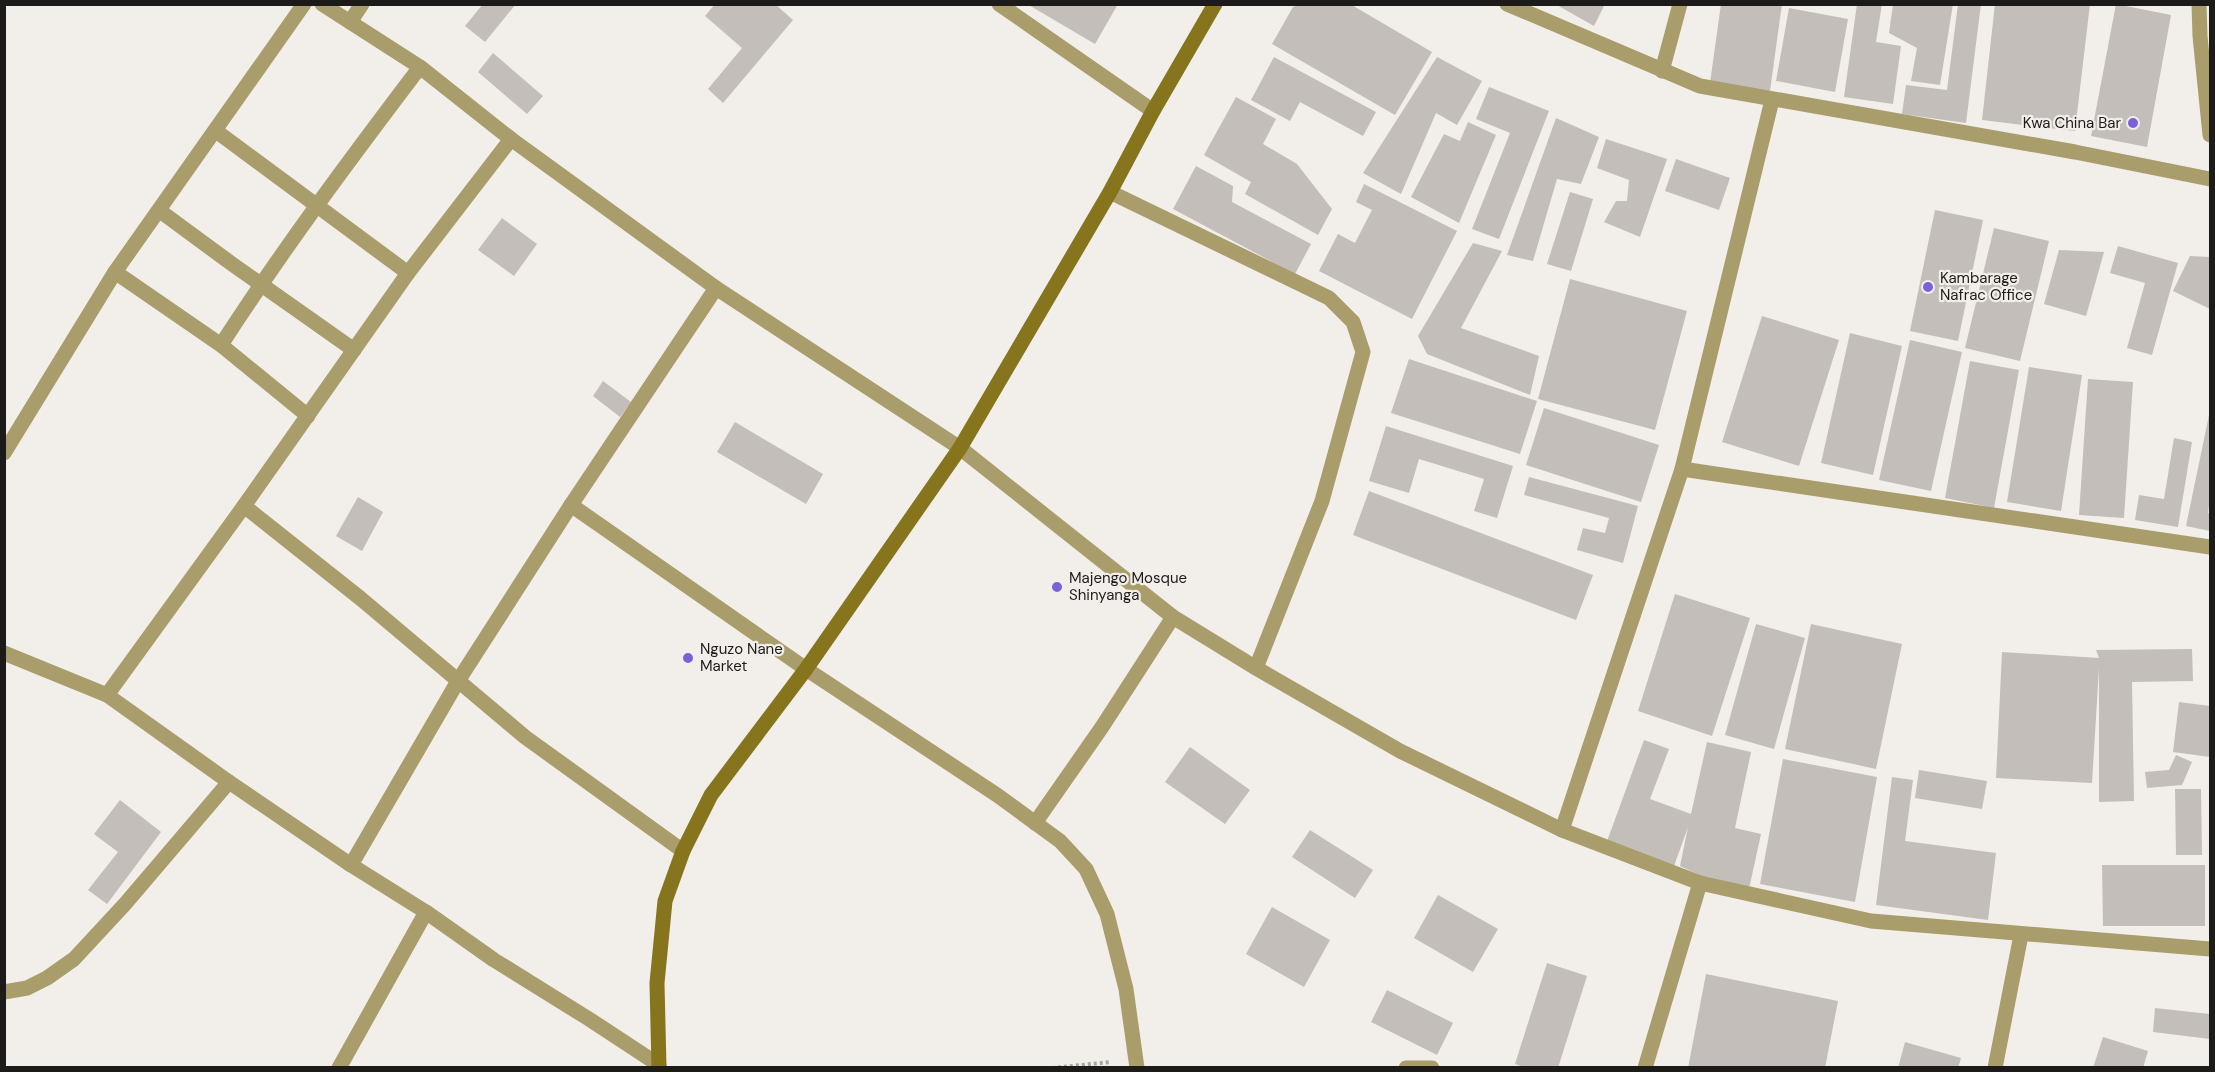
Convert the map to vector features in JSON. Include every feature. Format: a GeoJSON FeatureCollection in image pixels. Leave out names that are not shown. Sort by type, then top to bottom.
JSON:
{"type":"FeatureCollection","features":[{"type":"Feature","properties":{"kind":"street"},"geometry":{"type":"LineString","coordinates":[[4,453],[115,272],[304,4]]}},
{"type":"Feature","properties":{"kind":"street"},"geometry":{"type":"LineString","coordinates":[[322,4],[420,67],[511,139],[716,288],[960,448],[1173,617],[1400,751],[1562,830],[1700,883],[1871,921],[2021,935],[2211,948]]}},
{"type":"Feature","properties":{"kind":"street"},"geometry":{"type":"LineString","coordinates":[[350,22],[362,4]]}},
{"type":"Feature","properties":{"kind":"street"},"geometry":{"type":"LineString","coordinates":[[999,4],[1152,111]]}},
{"type":"Feature","properties":{"kind":"street"},"geometry":{"type":"LineString","coordinates":[[659,1066],[657,983],[665,901],[683,851],[711,795],[806,669],[960,448],[1110,192],[1152,111],[1215,4]]}},
{"type":"Feature","properties":{"kind":"street"},"geometry":{"type":"LineString","coordinates":[[1507,4],[1700,86],[2075,152],[2211,179]]}},
{"type":"Feature","properties":{"kind":"street"},"geometry":{"type":"LineString","coordinates":[[1662,71],[1680,4]]}},
{"type":"Feature","properties":{"kind":"street"},"geometry":{"type":"LineString","coordinates":[[2199,4],[2200,36],[2211,135]]}},
{"type":"Feature","properties":{"kind":"street"},"geometry":{"type":"LineString","coordinates":[[221,345],[261,283],[317,204],[420,67]]}},
{"type":"Feature","properties":{"kind":"street"},"geometry":{"type":"LineString","coordinates":[[1562,830],[1683,469],[1772,100]]}},
{"type":"Feature","properties":{"kind":"street"},"geometry":{"type":"LineString","coordinates":[[216,131],[408,273]]}},
{"type":"Feature","properties":{"kind":"street"},"geometry":{"type":"LineString","coordinates":[[107,695],[408,273],[511,139]]}},
{"type":"Feature","properties":{"kind":"street"},"geometry":{"type":"LineString","coordinates":[[1110,192],[1329,298],[1353,322],[1363,352],[1322,501],[1256,668]]}},
{"type":"Feature","properties":{"kind":"street"},"geometry":{"type":"LineString","coordinates":[[160,211],[354,350]]}},
{"type":"Feature","properties":{"kind":"street"},"geometry":{"type":"LineString","coordinates":[[115,272],[221,345],[308,416]]}},
{"type":"Feature","properties":{"kind":"street"},"geometry":{"type":"LineString","coordinates":[[351,865],[458,681],[571,505],[716,288]]}},
{"type":"Feature","properties":{"kind":"street"},"geometry":{"type":"LineString","coordinates":[[1683,469],[2211,547]]}},
{"type":"Feature","properties":{"kind":"street"},"geometry":{"type":"LineString","coordinates":[[571,505],[806,669],[997,795],[1060,841],[1086,869],[1107,914],[1126,989],[1137,1063]]}},
{"type":"Feature","properties":{"kind":"street"},"geometry":{"type":"LineString","coordinates":[[244,506],[360,598],[525,737],[683,851]]}},
{"type":"Feature","properties":{"kind":"street"},"geometry":{"type":"LineString","coordinates":[[1035,823],[1102,727],[1173,617]]}},
{"type":"Feature","properties":{"kind":"street"},"geometry":{"type":"LineString","coordinates":[[4,653],[107,695],[351,865],[659,1066]]}},
{"type":"Feature","properties":{"kind":"street"},"geometry":{"type":"LineString","coordinates":[[4,992],[27,988],[47,978],[74,959],[125,904],[229,782]]}},
{"type":"Feature","properties":{"kind":"street"},"geometry":{"type":"LineString","coordinates":[[1645,1068],[1700,883]]}},
{"type":"Feature","properties":{"kind":"street"},"geometry":{"type":"LineString","coordinates":[[339,1068],[426,912]]}},
{"type":"Feature","properties":{"kind":"street"},"geometry":{"type":"LineString","coordinates":[[1995,1068],[2021,935]]}},
{"type":"Feature","properties":{"kind":"street"},"geometry":{"type":"LineString","coordinates":[[1406,1068],[1432,1068]]}},
{"type":"Feature","properties":{"kind":"path"},"geometry":{"type":"LineString","coordinates":[[1052,1068],[1137,1063]]}},
{"type":"Feature","properties":{"kind":"building"},"geometry":{"type":"Polygon","coordinates":[[[483,4],[516,4],[485,42],[465,26],[483,4]]]}},
{"type":"Feature","properties":{"kind":"building"},"geometry":{"type":"Polygon","coordinates":[[[715,4],[775,4],[793,20],[723,103],[708,89],[742,48],[705,16],[715,4]]]}},
{"type":"Feature","properties":{"kind":"building"},"geometry":{"type":"Polygon","coordinates":[[[1027,4],[1118,4],[1095,44],[1027,4]]]}},
{"type":"Feature","properties":{"kind":"building"},"geometry":{"type":"Polygon","coordinates":[[[1302,4],[1350,4],[1432,52],[1395,115],[1272,44],[1293,7],[1302,4]]]}},
{"type":"Feature","properties":{"kind":"building"},"geometry":{"type":"Polygon","coordinates":[[[1555,4],[1605,4],[1594,26],[1555,4]]]}},
{"type":"Feature","properties":{"kind":"building"},"geometry":{"type":"Polygon","coordinates":[[[1721,4],[1782,4],[1770,91],[1710,83],[1721,4]]]}},
{"type":"Feature","properties":{"kind":"building"},"geometry":{"type":"Polygon","coordinates":[[[1857,4],[1882,4],[1876,42],[1901,46],[1893,104],[1844,97],[1857,4]]]}},
{"type":"Feature","properties":{"kind":"building"},"geometry":{"type":"Polygon","coordinates":[[[1893,4],[1953,4],[1940,85],[1911,81],[1917,48],[1889,33],[1893,4]]]}},
{"type":"Feature","properties":{"kind":"building"},"geometry":{"type":"Polygon","coordinates":[[[1958,4],[1981,4],[1966,123],[1902,114],[1906,85],[1947,90],[1958,4]]]}},
{"type":"Feature","properties":{"kind":"building"},"geometry":{"type":"Polygon","coordinates":[[[1995,4],[2090,4],[2075,131],[1982,120],[1995,4]]]}},
{"type":"Feature","properties":{"kind":"building"},"geometry":{"type":"Polygon","coordinates":[[[2116,4],[2171,15],[2147,147],[2091,136],[2116,4]]]}},
{"type":"Feature","properties":{"kind":"building"},"geometry":{"type":"Polygon","coordinates":[[[1789,8],[1848,19],[1835,92],[1776,81],[1789,8]]]}},
{"type":"Feature","properties":{"kind":"building"},"geometry":{"type":"Polygon","coordinates":[[[493,53],[543,96],[527,114],[478,72],[493,53]]]}},
{"type":"Feature","properties":{"kind":"building"},"geometry":{"type":"Polygon","coordinates":[[[1274,57],[1376,112],[1363,136],[1300,102],[1290,121],[1251,100],[1274,57]]]}},
{"type":"Feature","properties":{"kind":"building"},"geometry":{"type":"Polygon","coordinates":[[[1437,57],[1482,81],[1457,125],[1436,113],[1401,194],[1363,173],[1437,57]]]}},
{"type":"Feature","properties":{"kind":"building"},"geometry":{"type":"Polygon","coordinates":[[[1489,87],[1549,111],[1499,239],[1472,229],[1510,133],[1476,119],[1489,87]]]}},
{"type":"Feature","properties":{"kind":"building"},"geometry":{"type":"Polygon","coordinates":[[[1236,97],[1276,119],[1263,144],[1297,164],[1332,209],[1318,235],[1245,194],[1251,182],[1204,155],[1236,97]]]}},
{"type":"Feature","properties":{"kind":"building"},"geometry":{"type":"Polygon","coordinates":[[[1556,118],[1599,137],[1581,184],[1557,179],[1533,261],[1507,255],[1556,118]]]}},
{"type":"Feature","properties":{"kind":"building"},"geometry":{"type":"Polygon","coordinates":[[[1468,122],[1496,135],[1459,223],[1411,197],[1444,134],[1460,141],[1468,122]]]}},
{"type":"Feature","properties":{"kind":"building"},"geometry":{"type":"Polygon","coordinates":[[[1606,139],[1667,159],[1640,237],[1604,222],[1616,201],[1627,201],[1629,180],[1597,168],[1606,139]]]}},
{"type":"Feature","properties":{"kind":"building"},"geometry":{"type":"Polygon","coordinates":[[[1676,159],[1730,178],[1719,210],[1665,191],[1676,159]]]}},
{"type":"Feature","properties":{"kind":"building"},"geometry":{"type":"Polygon","coordinates":[[[1196,166],[1233,186],[1232,202],[1311,244],[1295,274],[1173,209],[1196,166]]]}},
{"type":"Feature","properties":{"kind":"building"},"geometry":{"type":"Polygon","coordinates":[[[1364,184],[1457,231],[1412,319],[1319,271],[1338,234],[1355,243],[1372,210],[1356,202],[1364,184]]]}},
{"type":"Feature","properties":{"kind":"building"},"geometry":{"type":"Polygon","coordinates":[[[1570,192],[1593,199],[1571,271],[1547,264],[1570,192]]]}},
{"type":"Feature","properties":{"kind":"building"},"geometry":{"type":"Polygon","coordinates":[[[1935,210],[1983,220],[1958,341],[1910,331],[1935,210]]]}},
{"type":"Feature","properties":{"kind":"building"},"geometry":{"type":"Polygon","coordinates":[[[502,218],[537,244],[514,276],[478,250],[502,218]]]}},
{"type":"Feature","properties":{"kind":"building"},"geometry":{"type":"Polygon","coordinates":[[[1994,228],[2049,241],[2020,361],[1965,348],[1994,228]]]}},
{"type":"Feature","properties":{"kind":"building"},"geometry":{"type":"Polygon","coordinates":[[[1473,243],[1502,251],[1461,328],[1539,356],[1530,395],[1427,354],[1418,336],[1473,243]]]}},
{"type":"Feature","properties":{"kind":"building"},"geometry":{"type":"Polygon","coordinates":[[[2118,246],[2178,263],[2152,355],[2127,348],[2145,283],[2110,273],[2118,246]]]}},
{"type":"Feature","properties":{"kind":"building"},"geometry":{"type":"Polygon","coordinates":[[[2059,250],[2104,252],[2086,316],[2044,304],[2059,250]]]}},
{"type":"Feature","properties":{"kind":"building"},"geometry":{"type":"Polygon","coordinates":[[[2190,256],[2210,257],[2210,309],[2173,291],[2190,256]]]}},
{"type":"Feature","properties":{"kind":"building"},"geometry":{"type":"Polygon","coordinates":[[[1570,279],[1687,311],[1655,430],[1538,399],[1570,279]]]}},
{"type":"Feature","properties":{"kind":"building"},"geometry":{"type":"Polygon","coordinates":[[[1762,316],[1839,340],[1799,466],[1722,442],[1762,316]]]}},
{"type":"Feature","properties":{"kind":"building"},"geometry":{"type":"Polygon","coordinates":[[[1850,333],[1902,346],[1873,475],[1821,463],[1850,333]]]}},
{"type":"Feature","properties":{"kind":"building"},"geometry":{"type":"Polygon","coordinates":[[[1910,340],[1962,352],[1931,491],[1879,480],[1910,340]]]}},
{"type":"Feature","properties":{"kind":"building"},"geometry":{"type":"Polygon","coordinates":[[[1409,359],[1537,401],[1520,454],[1391,413],[1409,359]]]}},
{"type":"Feature","properties":{"kind":"building"},"geometry":{"type":"Polygon","coordinates":[[[1970,361],[2019,370],[1994,508],[1945,498],[1970,361]]]}},
{"type":"Feature","properties":{"kind":"building"},"geometry":{"type":"Polygon","coordinates":[[[2029,367],[2082,375],[2061,511],[2007,502],[2029,367]]]}},
{"type":"Feature","properties":{"kind":"building"},"geometry":{"type":"Polygon","coordinates":[[[2088,379],[2133,382],[2124,518],[2079,515],[2088,379]]]}},
{"type":"Feature","properties":{"kind":"building"},"geometry":{"type":"Polygon","coordinates":[[[603,381],[631,402],[620,417],[593,396],[603,381]]]}},
{"type":"Feature","properties":{"kind":"building"},"geometry":{"type":"Polygon","coordinates":[[[1544,408],[1659,445],[1641,502],[1526,465],[1544,408]]]}},
{"type":"Feature","properties":{"kind":"building"},"geometry":{"type":"Polygon","coordinates":[[[2209,415],[2210,499],[2208,513],[2210,514],[2210,531],[2186,526],[2209,415]]]}},
{"type":"Feature","properties":{"kind":"building"},"geometry":{"type":"Polygon","coordinates":[[[735,422],[823,474],[806,504],[717,452],[735,422]]]}},
{"type":"Feature","properties":{"kind":"building"},"geometry":{"type":"Polygon","coordinates":[[[1386,426],[1513,466],[1497,518],[1474,511],[1484,479],[1419,459],[1409,493],[1369,481],[1386,426]]]}},
{"type":"Feature","properties":{"kind":"building"},"geometry":{"type":"Polygon","coordinates":[[[2174,438],[2192,442],[2178,527],[2135,520],[2139,495],[2164,499],[2174,438]]]}},
{"type":"Feature","properties":{"kind":"building"},"geometry":{"type":"Polygon","coordinates":[[[1529,477],[1638,506],[1623,563],[1577,550],[1583,528],[1605,533],[1609,518],[1524,495],[1529,477]]]}},
{"type":"Feature","properties":{"kind":"building"},"geometry":{"type":"Polygon","coordinates":[[[1369,491],[1593,575],[1576,620],[1353,535],[1369,491]]]}},
{"type":"Feature","properties":{"kind":"building"},"geometry":{"type":"Polygon","coordinates":[[[358,497],[383,512],[362,551],[336,536],[358,497]]]}},
{"type":"Feature","properties":{"kind":"building"},"geometry":{"type":"Polygon","coordinates":[[[1675,594],[1750,618],[1712,736],[1638,711],[1675,594]]]}},
{"type":"Feature","properties":{"kind":"building"},"geometry":{"type":"Polygon","coordinates":[[[1756,624],[1805,638],[1774,749],[1725,735],[1756,624]]]}},
{"type":"Feature","properties":{"kind":"building"},"geometry":{"type":"Polygon","coordinates":[[[1811,624],[1902,644],[1876,769],[1785,749],[1811,624]]]}},
{"type":"Feature","properties":{"kind":"building"},"geometry":{"type":"Polygon","coordinates":[[[2192,649],[2193,681],[2132,682],[2134,801],[2099,802],[2099,668],[2092,783],[1996,778],[2002,652],[2099,658],[2096,650],[2192,649]]]}},
{"type":"Feature","properties":{"kind":"building"},"geometry":{"type":"Polygon","coordinates":[[[2179,702],[2210,706],[2210,757],[2173,752],[2179,702]]]}},
{"type":"Feature","properties":{"kind":"building"},"geometry":{"type":"Polygon","coordinates":[[[1644,740],[1669,749],[1650,799],[1691,814],[1707,742],[1751,752],[1735,828],[1761,834],[1747,898],[1680,866],[1688,827],[1673,869],[1606,844],[1644,740]]]}},
{"type":"Feature","properties":{"kind":"building"},"geometry":{"type":"Polygon","coordinates":[[[1190,747],[1250,790],[1225,824],[1165,782],[1190,747]]]}},
{"type":"Feature","properties":{"kind":"building"},"geometry":{"type":"Polygon","coordinates":[[[2176,755],[2192,762],[2182,785],[2147,788],[2145,772],[2169,770],[2176,755]]]}},
{"type":"Feature","properties":{"kind":"building"},"geometry":{"type":"Polygon","coordinates":[[[1783,759],[1877,777],[1855,902],[1760,884],[1783,759]]]}},
{"type":"Feature","properties":{"kind":"building"},"geometry":{"type":"Polygon","coordinates":[[[1919,770],[1987,781],[1982,809],[1915,798],[1919,770]]]}},
{"type":"Feature","properties":{"kind":"building"},"geometry":{"type":"Polygon","coordinates":[[[1892,777],[1913,780],[1905,841],[1996,853],[1988,920],[1876,905],[1892,777]]]}},
{"type":"Feature","properties":{"kind":"building"},"geometry":{"type":"Polygon","coordinates":[[[2175,789],[2201,789],[2202,855],[2176,855],[2175,789]]]}},
{"type":"Feature","properties":{"kind":"building"},"geometry":{"type":"Polygon","coordinates":[[[120,800],[161,832],[107,904],[88,890],[118,852],[94,834],[120,800]]]}},
{"type":"Feature","properties":{"kind":"building"},"geometry":{"type":"Polygon","coordinates":[[[1310,830],[1373,870],[1355,898],[1292,857],[1310,830]]]}},
{"type":"Feature","properties":{"kind":"building"},"geometry":{"type":"Polygon","coordinates":[[[2102,865],[2205,865],[2205,926],[2103,926],[2102,865]]]}},
{"type":"Feature","properties":{"kind":"building"},"geometry":{"type":"Polygon","coordinates":[[[1438,895],[1498,929],[1473,972],[1414,938],[1438,895]]]}},
{"type":"Feature","properties":{"kind":"building"},"geometry":{"type":"Polygon","coordinates":[[[1272,907],[1330,940],[1304,987],[1246,954],[1272,907]]]}},
{"type":"Feature","properties":{"kind":"building"},"geometry":{"type":"Polygon","coordinates":[[[1547,963],[1587,976],[1558,1068],[1527,1068],[1515,1064],[1547,963]]]}},
{"type":"Feature","properties":{"kind":"building"},"geometry":{"type":"Polygon","coordinates":[[[1706,974],[1838,1001],[1825,1068],[1688,1068],[1706,974]]]}},
{"type":"Feature","properties":{"kind":"building"},"geometry":{"type":"Polygon","coordinates":[[[1387,990],[1453,1023],[1437,1055],[1371,1022],[1387,990]]]}},
{"type":"Feature","properties":{"kind":"building"},"geometry":{"type":"Polygon","coordinates":[[[2155,1008],[2210,1014],[2210,1039],[2153,1032],[2155,1008]]]}},
{"type":"Feature","properties":{"kind":"building"},"geometry":{"type":"Polygon","coordinates":[[[2103,1037],[2148,1051],[2143,1068],[2093,1068],[2103,1037]]]}},
{"type":"Feature","properties":{"kind":"building"},"geometry":{"type":"Polygon","coordinates":[[[1905,1042],[1961,1058],[1958,1068],[1898,1068],[1905,1042]]]}},
{"type":"Feature","properties":{"kind":"place","name":"Kwa China Bar"},"geometry":{"type":"Point","coordinates":[2133,123]}},
{"type":"Feature","properties":{"kind":"place","name":"Kambarage Nafrac Office"},"geometry":{"type":"Point","coordinates":[1928,287]}},
{"type":"Feature","properties":{"kind":"place","name":"Majengo Mosque Shinyanga"},"geometry":{"type":"Point","coordinates":[1057,587]}},
{"type":"Feature","properties":{"kind":"place","name":"Nguzo Nane Market"},"geometry":{"type":"Point","coordinates":[688,658]}}]}
